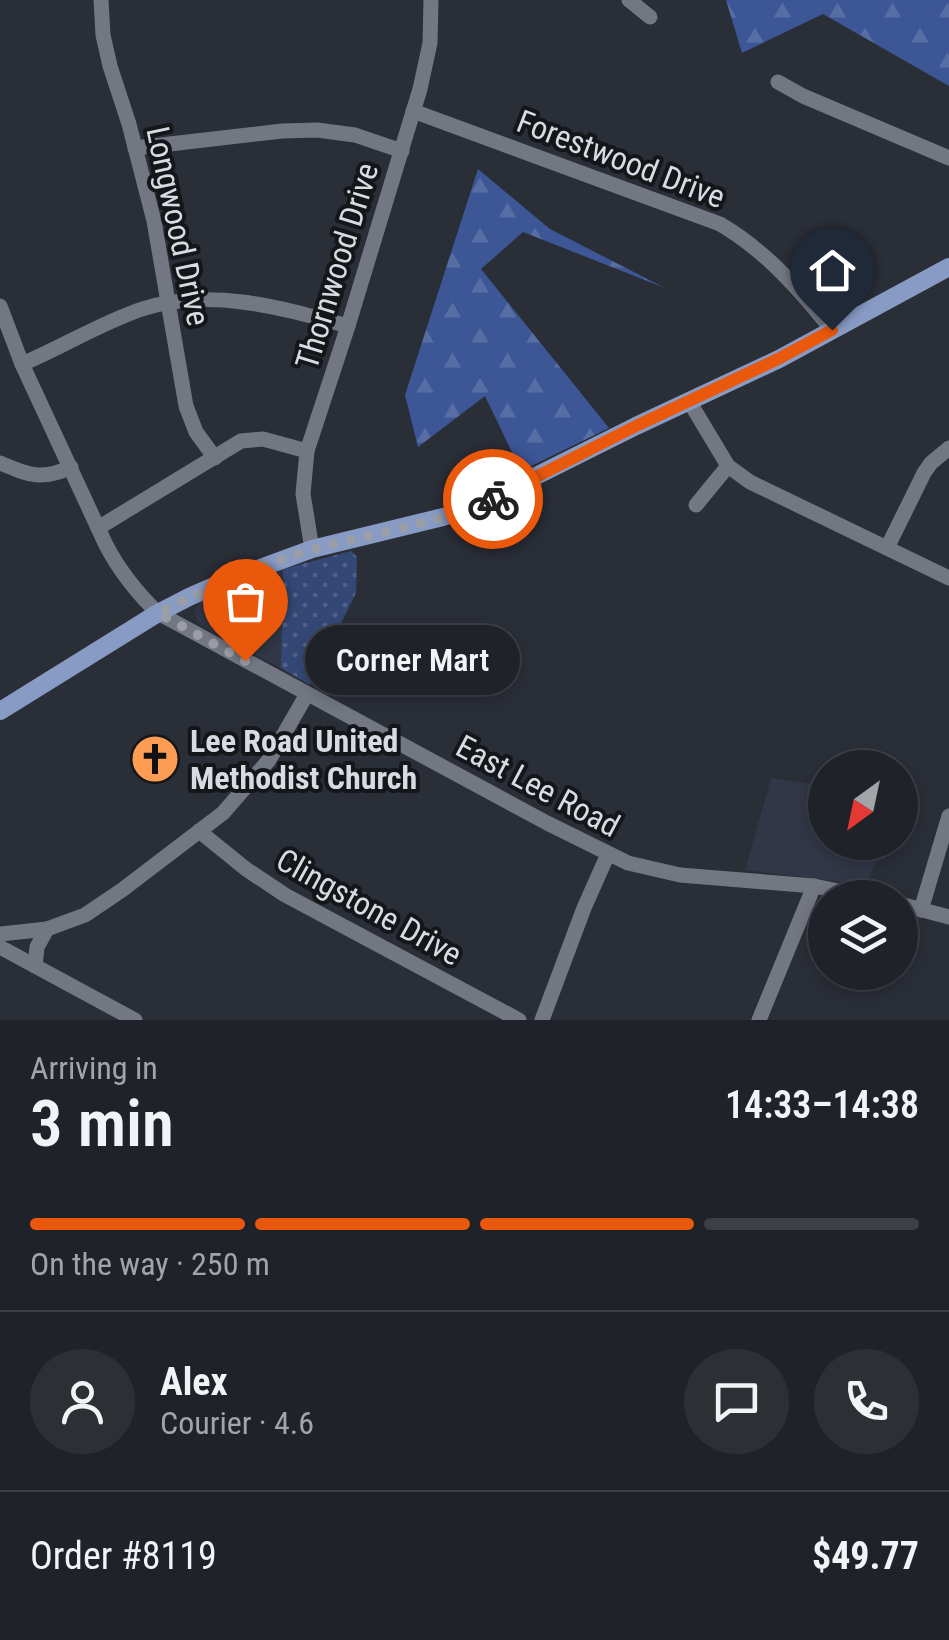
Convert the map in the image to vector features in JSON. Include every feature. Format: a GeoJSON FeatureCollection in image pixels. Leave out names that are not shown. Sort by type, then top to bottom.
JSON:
{"type":"FeatureCollection","features":[{"type":"Feature","properties":{"kind":"main road"},"geometry":{"type":"LineString","coordinates":[[0,712],[158,613],[230,578],[312,550],[472,508],[778,359],[949,267]]}},
{"type":"Feature","properties":{"kind":"street","name":"Longwood Drive"},"geometry":{"type":"LineString","coordinates":[[101,0],[106,51],[154,221],[186,406],[196,432],[215,458]]}},
{"type":"Feature","properties":{"kind":"street","name":"Thornwood Drive"},"geometry":{"type":"LineString","coordinates":[[312,550],[304,494],[307,450],[413,111],[430,43],[430,0]]}},
{"type":"Feature","properties":{"kind":"street"},"geometry":{"type":"LineString","coordinates":[[629,0],[650,16]]}},
{"type":"Feature","properties":{"kind":"street"},"geometry":{"type":"LineString","coordinates":[[778,82],[949,158]]}},
{"type":"Feature","properties":{"kind":"street","name":"Forestwood Drive"},"geometry":{"type":"LineString","coordinates":[[413,111],[720,224],[779,269],[832,330]]}},
{"type":"Feature","properties":{"kind":"street"},"geometry":{"type":"LineString","coordinates":[[135,148],[317,130],[355,135],[402,151]]}},
{"type":"Feature","properties":{"kind":"street"},"geometry":{"type":"LineString","coordinates":[[22,364],[142,310],[168,303],[220,300],[263,304],[348,326]]}},
{"type":"Feature","properties":{"kind":"street","name":"East Lee Road"},"geometry":{"type":"LineString","coordinates":[[0,306],[22,364],[116,564],[158,613],[608,854],[680,875],[808,886]]}},
{"type":"Feature","properties":{"kind":"street"},"geometry":{"type":"LineString","coordinates":[[689,401],[728,466],[750,482],[949,578]]}},
{"type":"Feature","properties":{"kind":"street"},"geometry":{"type":"LineString","coordinates":[[98,528],[232,445],[254,438],[307,450]]}},
{"type":"Feature","properties":{"kind":"street"},"geometry":{"type":"LineString","coordinates":[[886,548],[924,474],[949,448]]}},
{"type":"Feature","properties":{"kind":"street"},"geometry":{"type":"LineString","coordinates":[[0,463],[38,476],[71,468]]}},
{"type":"Feature","properties":{"kind":"street"},"geometry":{"type":"LineString","coordinates":[[696,505],[728,466]]}},
{"type":"Feature","properties":{"kind":"street"},"geometry":{"type":"LineString","coordinates":[[0,934],[47,929],[85,915],[199,831],[240,797],[270,760],[307,694]]}},
{"type":"Feature","properties":{"kind":"street"},"geometry":{"type":"LineString","coordinates":[[949,816],[920,910],[949,917]]}},
{"type":"Feature","properties":{"kind":"street","name":"Clingstone Drive"},"geometry":{"type":"LineString","coordinates":[[199,831],[284,895],[520,1020]]}},
{"type":"Feature","properties":{"kind":"street"},"geometry":{"type":"LineString","coordinates":[[542,1020],[608,854]]}},
{"type":"Feature","properties":{"kind":"street"},"geometry":{"type":"LineString","coordinates":[[759,1020],[808,901]]}},
{"type":"Feature","properties":{"kind":"street"},"geometry":{"type":"LineString","coordinates":[[35,966],[37,947],[47,929]]}},
{"type":"Feature","properties":{"kind":"street"},"geometry":{"type":"LineString","coordinates":[[0,947],[135,1020]]}},
{"type":"Feature","properties":{"kind":"shaded area"},"geometry":{"type":"Polygon","coordinates":[[[351,551],[357,557],[356,593],[310,685],[281,668],[283,569],[351,551]]]}},
{"type":"Feature","properties":{"kind":"shaded area"},"geometry":{"type":"Polygon","coordinates":[[[283,569],[281,668],[198,622],[194,612],[199,602],[218,591],[283,569]]]}},
{"type":"Feature","properties":{"kind":"shaded area"},"geometry":{"type":"Polygon","coordinates":[[[771,778],[808,783],[808,860],[876,860],[869,880],[826,880],[745,870],[771,778]]]}},
{"type":"Feature","properties":{"kind":"green space"},"geometry":{"type":"Polygon","coordinates":[[[726,0],[949,0],[949,86],[823,14],[742,53],[726,0]]]}},
{"type":"Feature","properties":{"kind":"green space"},"geometry":{"type":"Polygon","coordinates":[[[478,169],[550,229],[665,288],[523,232],[481,269],[609,428],[521,471],[485,396],[418,447],[405,395],[478,169]]]}},
{"type":"Feature","properties":{"kind":"way so far"},"geometry":{"type":"LineString","coordinates":[[245,661],[158,613],[230,578],[292,556],[443,517],[493,499]]}},
{"type":"Feature","properties":{"kind":"place","name":"Corner Mart"},"geometry":{"type":"Point","coordinates":[245,661]}},
{"type":"Feature","properties":{"kind":"place","name":"Lee Road United Methodist Church"},"geometry":{"type":"Point","coordinates":[155,759]}},
{"type":"Feature","properties":{"kind":"route"},"geometry":{"type":"LineString","coordinates":[[493,499],[832,330]]}}]}
